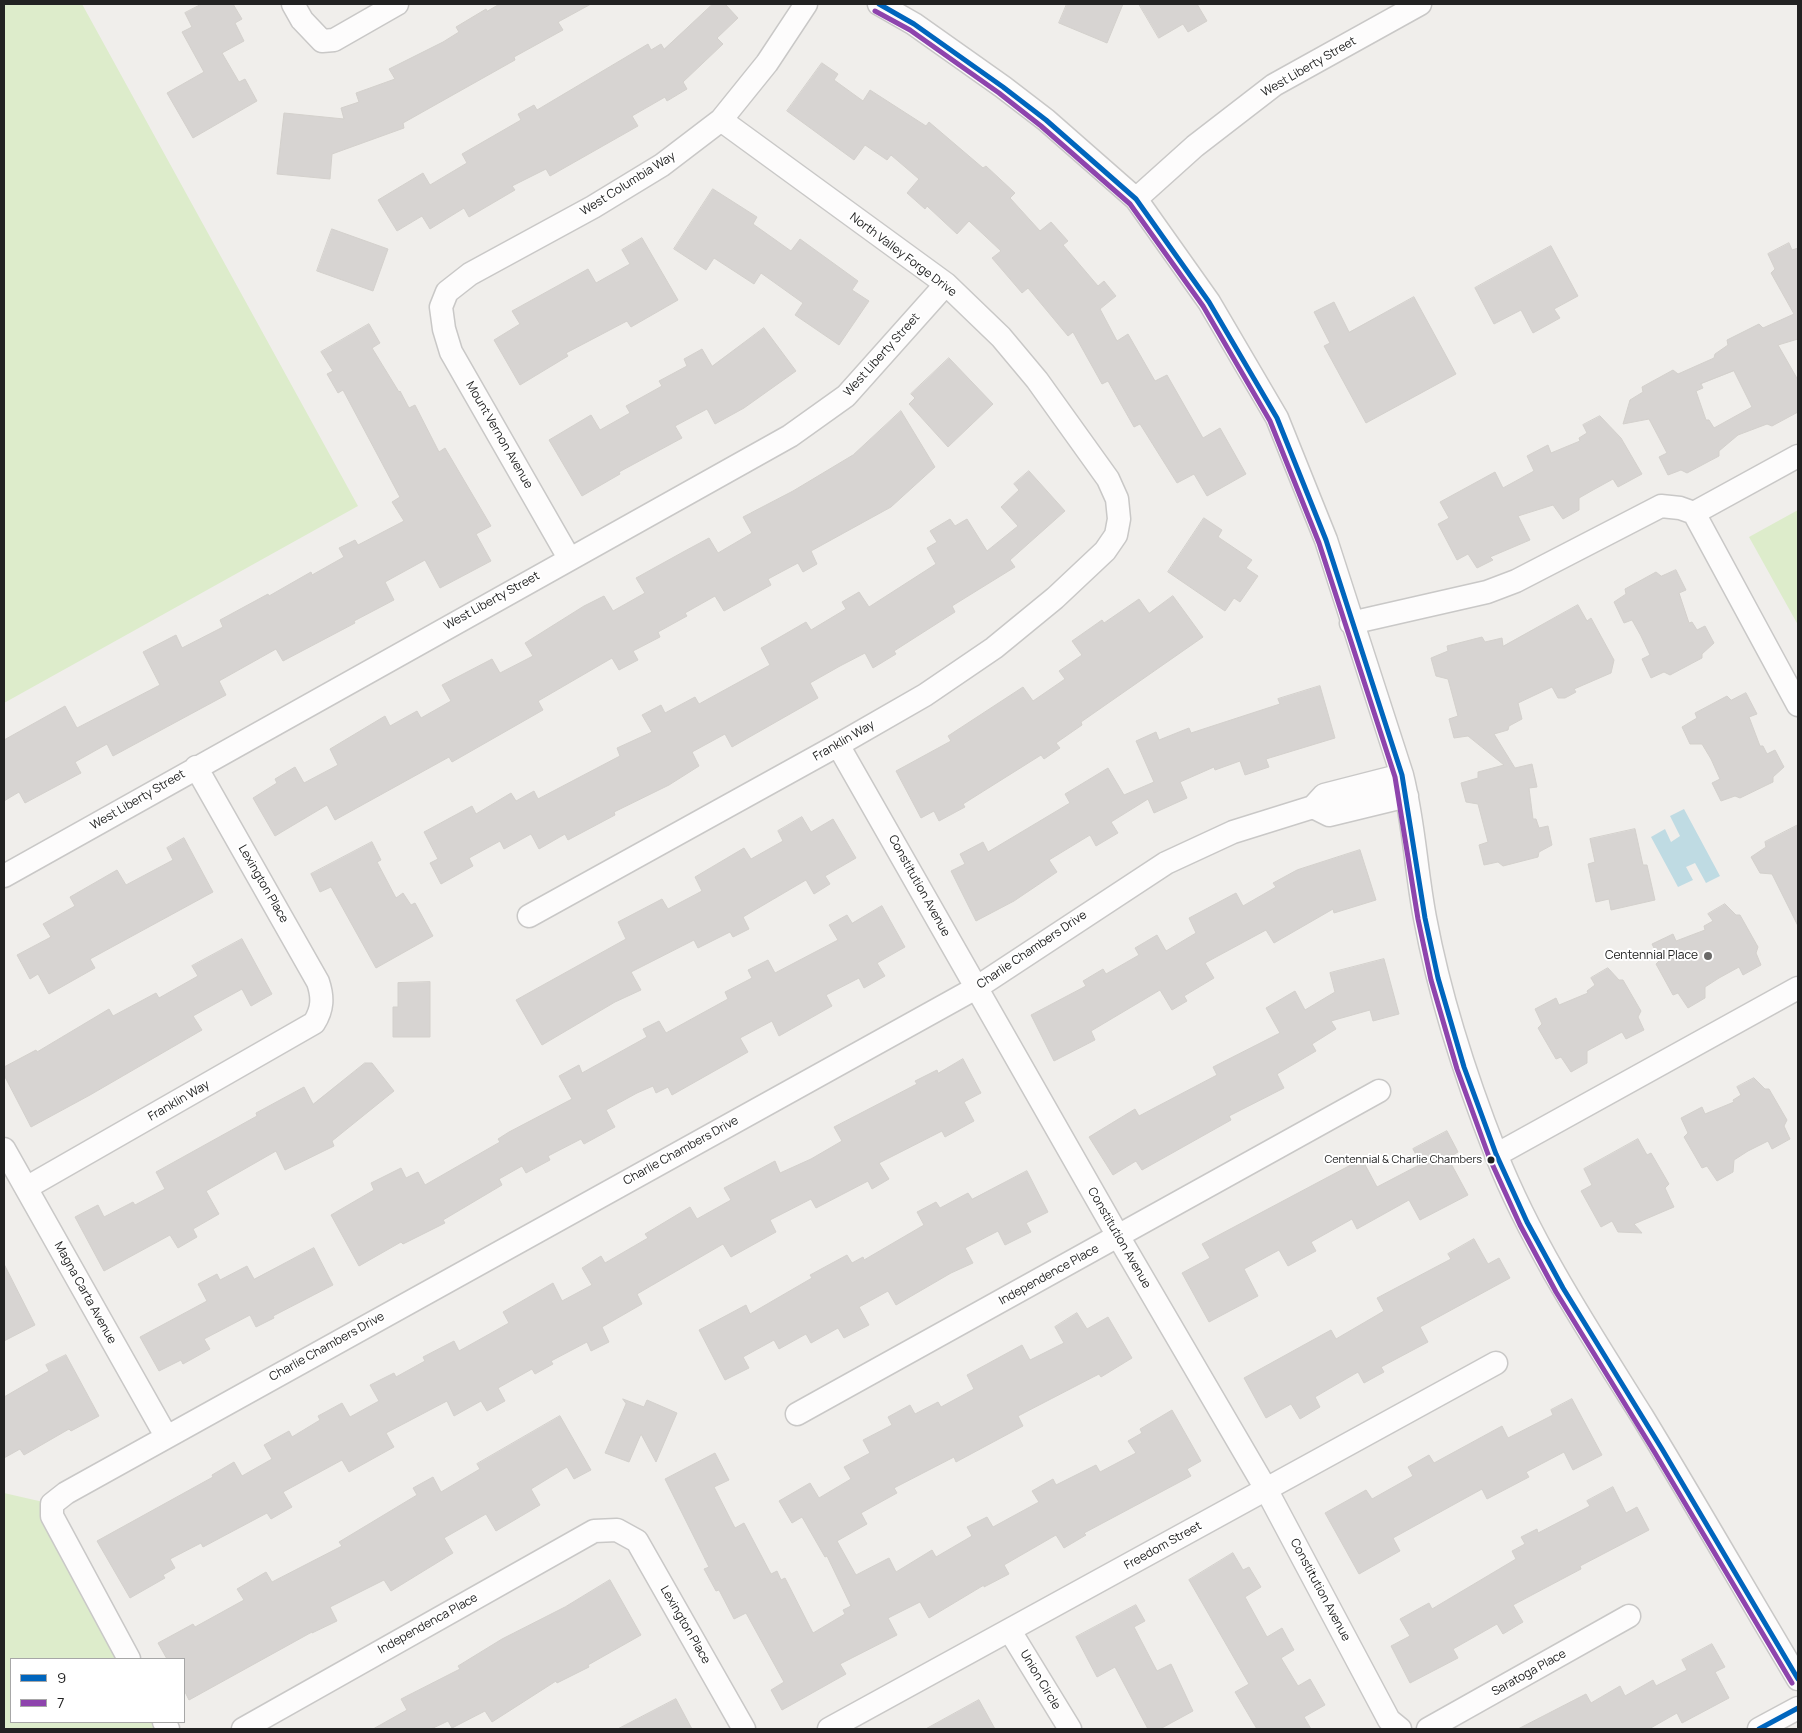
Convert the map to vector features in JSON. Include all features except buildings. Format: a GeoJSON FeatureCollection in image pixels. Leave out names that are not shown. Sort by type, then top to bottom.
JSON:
{"type":"FeatureCollection","features":[{"type":"Feature","properties":{"kind":"street"},"geometry":{"type":"LineString","coordinates":[[293,4],[302,20],[322,41],[334,40],[397,4]]}},
{"type":"Feature","properties":{"kind":"street","name":"West Columbia Way"},"geometry":{"type":"LineString","coordinates":[[441,306],[447,292],[470,274],[592,207],[662,165],[720,120],[767,63],[806,4]]}},
{"type":"Feature","properties":{"kind":"street"},"geometry":{"type":"LineString","coordinates":[[879,4],[914,24],[1003,87],[1046,120],[1136,199],[1209,302],[1278,418],[1326,540],[1402,775],[1407,796],[1425,919],[1441,986],[1466,1072],[1496,1155],[1561,1285],[1672,1467],[1798,1680]]}},
{"type":"Feature","properties":{"kind":"street","name":"West Liberty Street"},"geometry":{"type":"LineString","coordinates":[[1136,199],[1224,121],[1274,85],[1420,4]]}},
{"type":"Feature","properties":{"kind":"street","name":"North Valley Forge Drive"},"geometry":{"type":"LineString","coordinates":[[720,120],[946,284],[1001,336],[1080,437],[1108,479],[1117,499],[1119,519]]}},
{"type":"Feature","properties":{"kind":"street","name":"West Liberty Street"},"geometry":{"type":"LineString","coordinates":[[4,876],[790,436],[846,396],[946,284]]}},
{"type":"Feature","properties":{"kind":"street","name":"Mount Vernon Avenue"},"geometry":{"type":"LineString","coordinates":[[441,306],[444,329],[451,352],[569,558]]}},
{"type":"Feature","properties":{"kind":"street"},"geometry":{"type":"LineString","coordinates":[[1694,513],[1798,456]]}},
{"type":"Feature","properties":{"kind":"street"},"geometry":{"type":"LineString","coordinates":[[1352,623],[1487,592],[1516,581],[1661,506],[1680,508],[1694,513],[1798,705]]}},
{"type":"Feature","properties":{"kind":"street","name":"Franklin Way"},"geometry":{"type":"LineString","coordinates":[[529,916],[925,695],[994,648],[1055,598],[1105,551],[1116,535],[1119,519]]}},
{"type":"Feature","properties":{"kind":"street","name":"Constitution Avenue"},"geometry":{"type":"LineString","coordinates":[[838,745],[1118,1236],[1266,1489],[1388,1720],[1400,1729]]}},
{"type":"Feature","properties":{"kind":"street","name":"Lexington Place"},"geometry":{"type":"LineString","coordinates":[[196,767],[318,982],[322,1004]]}},
{"type":"Feature","properties":{"kind":"street","name":"Charlie Chambers Drive"},"geometry":{"type":"LineString","coordinates":[[128,1658],[52,1516],[52,1504],[66,1493],[976,988],[1166,863],[1233,832],[1313,807],[1324,795],[1402,775]]}},
{"type":"Feature","properties":{"kind":"street"},"geometry":{"type":"LineString","coordinates":[[1313,807],[1329,815],[1407,796]]}},
{"type":"Feature","properties":{"kind":"street"},"geometry":{"type":"LineString","coordinates":[[1496,1155],[1798,988]]}},
{"type":"Feature","properties":{"kind":"street","name":"Franklin Way"},"geometry":{"type":"LineString","coordinates":[[26,1188],[314,1023],[322,1004]]}},
{"type":"Feature","properties":{"kind":"street","name":"Independence Place"},"geometry":{"type":"LineString","coordinates":[[797,1414],[1379,1091]]}},
{"type":"Feature","properties":{"kind":"street","name":"Magna Carta Avenue"},"geometry":{"type":"LineString","coordinates":[[4,1149],[166,1436]]}},
{"type":"Feature","properties":{"kind":"street","name":"Freedom Street"},"geometry":{"type":"LineString","coordinates":[[829,1729],[1496,1364]]}},
{"type":"Feature","properties":{"kind":"street","name":"Lexington Place"},"geometry":{"type":"LineString","coordinates":[[617,1530],[637,1541],[744,1729]]}},
{"type":"Feature","properties":{"kind":"street","name":"Independenca Place"},"geometry":{"type":"LineString","coordinates":[[243,1729],[594,1531],[617,1530]]}},
{"type":"Feature","properties":{"kind":"street","name":"Saratoga Place"},"geometry":{"type":"LineString","coordinates":[[1428,1729],[1629,1616]]}},
{"type":"Feature","properties":{"kind":"street","name":"Union Circle"},"geometry":{"type":"LineString","coordinates":[[1010,1631],[1070,1729]]}},
{"type":"Feature","properties":{"kind":"street"},"geometry":{"type":"LineString","coordinates":[[1758,1729],[1798,1708]]}},
{"type":"Feature","properties":{"kind":"green space"},"geometry":{"type":"Polygon","coordinates":[[[4,4],[82,4],[358,506],[4,703],[4,4]]]}},
{"type":"Feature","properties":{"kind":"green space"},"geometry":{"type":"Polygon","coordinates":[[[1798,510],[1798,625],[1749,537],[1798,510]]]}},
{"type":"Feature","properties":{"kind":"green space"},"geometry":{"type":"Polygon","coordinates":[[[4,1493],[52,1504],[129,1658],[10,1658],[10,1723],[165,1723],[168,1729],[4,1729],[4,1493]]]}},
{"type":"Feature","properties":{"kind":"water"},"geometry":{"type":"Polygon","coordinates":[[[1684,809],[1720,876],[1706,883],[1695,863],[1686,867],[1693,880],[1678,887],[1651,837],[1665,829],[1671,842],[1680,836],[1670,816],[1684,809]]]}},
{"type":"Feature","properties":{"kind":"transit line","name":"9"},"geometry":{"type":"LineString","coordinates":[[879,4],[914,24],[1003,87],[1046,120],[1136,199],[1209,302],[1277,418],[1326,540],[1402,775],[1425,918],[1438,978],[1464,1067],[1496,1154],[1527,1222],[1563,1288],[1662,1449],[1798,1679]]}},
{"type":"Feature","properties":{"kind":"transit line","name":"7"},"geometry":{"type":"LineString","coordinates":[[875,11],[910,30],[999,93],[1041,126],[1130,204],[1203,306],[1270,421],[1319,543],[1395,777],[1418,919],[1431,980],[1457,1069],[1489,1157],[1520,1225],[1556,1292],[1655,1453],[1792,1683]]}},
{"type":"Feature","properties":{"kind":"transit line","name":"9"},"geometry":{"type":"LineString","coordinates":[[1759,1729],[1798,1708]]}},
{"type":"Feature","properties":{"kind":"place","name":"Centennial Place"},"geometry":{"type":"Point","coordinates":[1708,956]}},
{"type":"Feature","properties":{"kind":"place","name":"Centennial & Charlie Chambers"},"geometry":{"type":"Point","coordinates":[1491,1160]}}]}
